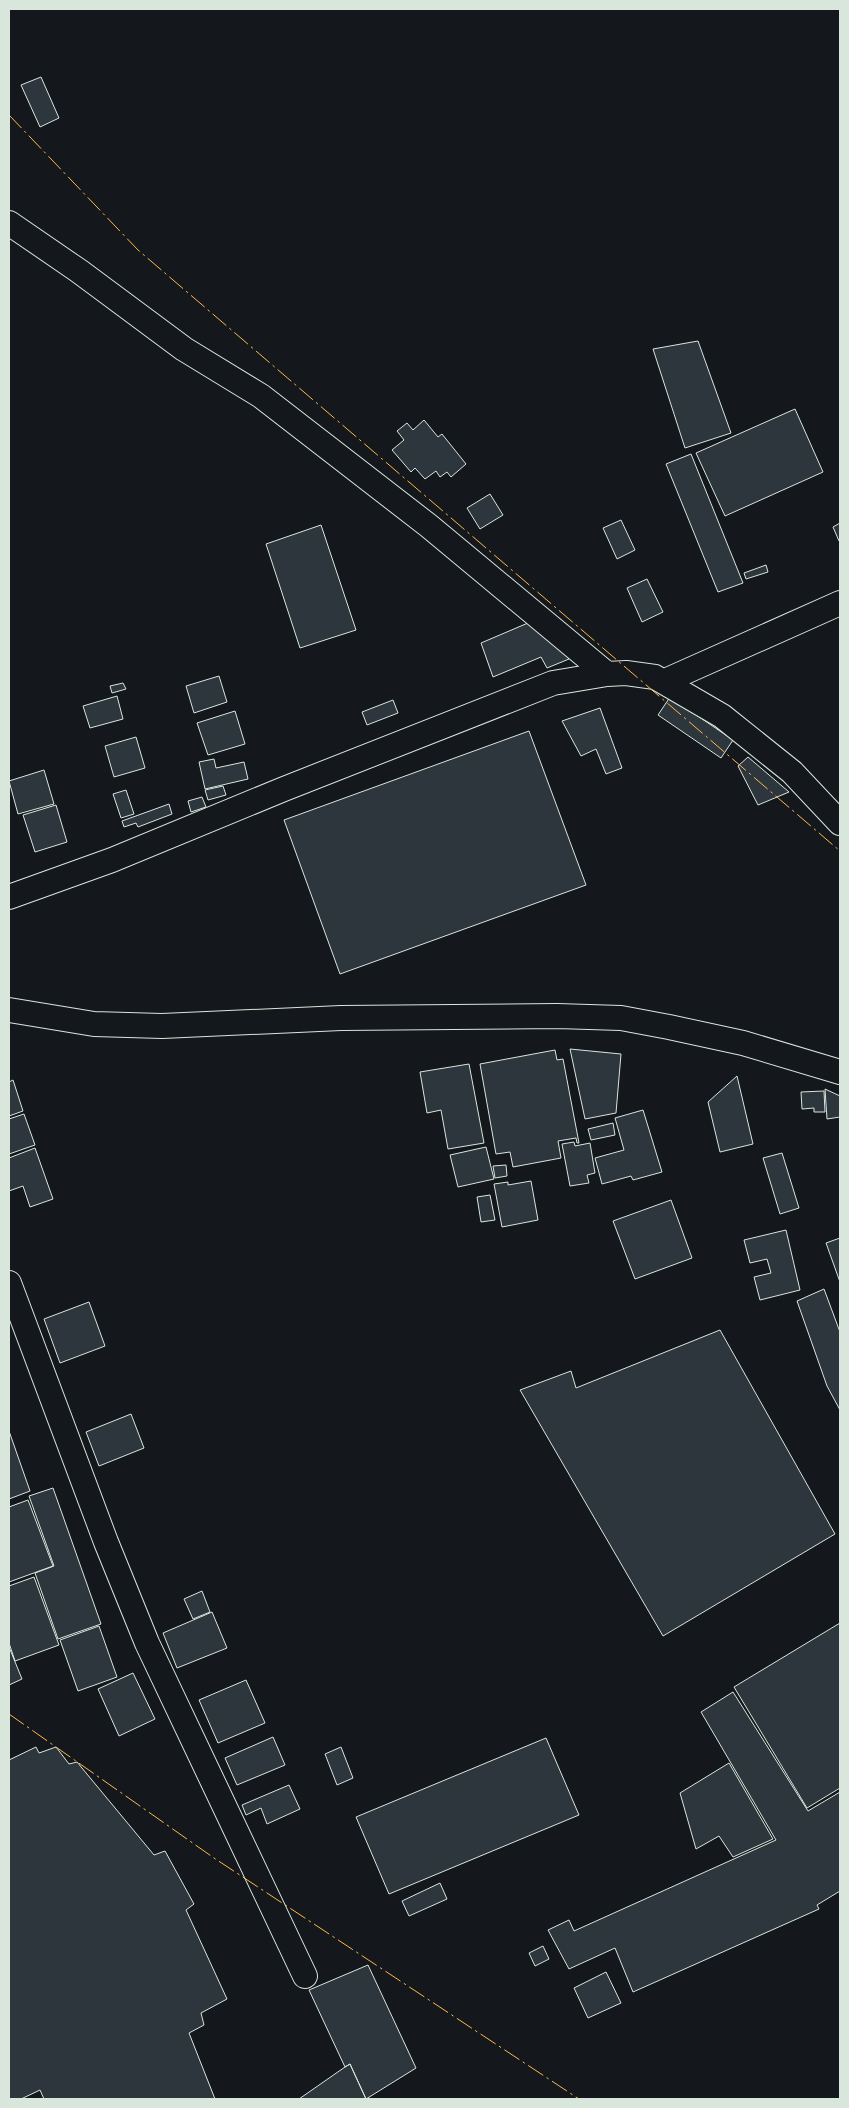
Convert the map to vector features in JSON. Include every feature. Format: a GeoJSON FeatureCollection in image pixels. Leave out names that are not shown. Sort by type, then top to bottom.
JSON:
{"type":"FeatureCollection","features":[{"type":"Feature","properties":{"kind":"street"},"geometry":{"type":"LineString","coordinates":[[9,223],[79,271],[184,349],[261,396],[429,526],[607,674]]}},
{"type":"Feature","properties":{"kind":"street"},"geometry":{"type":"LineString","coordinates":[[665,682],[840,603]]}},
{"type":"Feature","properties":{"kind":"street"},"geometry":{"type":"LineString","coordinates":[[9,897],[112,860],[284,789],[553,683],[607,674],[642,674],[655,677],[722,716],[792,772],[840,823]]}},
{"type":"Feature","properties":{"kind":"street"},"geometry":{"type":"LineString","coordinates":[[9,1010],[94,1024],[162,1026],[341,1018],[557,1016],[621,1018],[743,1044],[840,1072]]}},
{"type":"Feature","properties":{"kind":"street"},"geometry":{"type":"LineString","coordinates":[[9,1283],[106,1542],[147,1643],[305,1976]]}},
{"type":"Feature","properties":{"kind":"building"},"geometry":{"type":"Polygon","coordinates":[[[41,77],[59,118],[40,127],[21,85],[41,77]]]}},
{"type":"Feature","properties":{"kind":"building"},"geometry":{"type":"Polygon","coordinates":[[[698,341],[731,433],[685,448],[653,349],[698,341]]]}},
{"type":"Feature","properties":{"kind":"building"},"geometry":{"type":"Polygon","coordinates":[[[795,409],[823,472],[725,516],[696,453],[795,409]]]}},
{"type":"Feature","properties":{"kind":"building"},"geometry":{"type":"Polygon","coordinates":[[[424,420],[438,437],[442,434],[466,464],[451,477],[447,472],[440,477],[436,471],[425,479],[415,468],[411,472],[392,450],[404,440],[397,431],[407,423],[413,430],[424,420]]]}},
{"type":"Feature","properties":{"kind":"building"},"geometry":{"type":"Polygon","coordinates":[[[691,454],[743,583],[718,592],[666,464],[691,454]]]}},
{"type":"Feature","properties":{"kind":"building"},"geometry":{"type":"Polygon","coordinates":[[[490,494],[503,515],[480,529],[467,508],[490,494]]]}},
{"type":"Feature","properties":{"kind":"building"},"geometry":{"type":"Polygon","coordinates":[[[621,520],[635,550],[617,559],[603,528],[621,520]]]}},
{"type":"Feature","properties":{"kind":"building"},"geometry":{"type":"Polygon","coordinates":[[[840,523],[840,541],[839,541],[833,527],[840,523]]]}},
{"type":"Feature","properties":{"kind":"building"},"geometry":{"type":"Polygon","coordinates":[[[321,525],[356,630],[300,648],[266,544],[321,525]]]}},
{"type":"Feature","properties":{"kind":"building"},"geometry":{"type":"Polygon","coordinates":[[[766,565],[768,572],[746,579],[744,573],[766,565]]]}},
{"type":"Feature","properties":{"kind":"building"},"geometry":{"type":"Polygon","coordinates":[[[647,579],[663,612],[642,622],[627,588],[647,579]]]}},
{"type":"Feature","properties":{"kind":"building"},"geometry":{"type":"Polygon","coordinates":[[[535,620],[554,641],[558,649],[563,647],[569,659],[547,668],[541,657],[493,677],[481,643],[535,620]]]}},
{"type":"Feature","properties":{"kind":"building"},"geometry":{"type":"Polygon","coordinates":[[[219,676],[227,702],[194,713],[186,686],[219,676]]]}},
{"type":"Feature","properties":{"kind":"building"},"geometry":{"type":"Polygon","coordinates":[[[123,683],[126,689],[112,693],[110,686],[123,683]]]}},
{"type":"Feature","properties":{"kind":"building"},"geometry":{"type":"Polygon","coordinates":[[[117,696],[123,719],[90,728],[83,706],[117,696]]]}},
{"type":"Feature","properties":{"kind":"building"},"geometry":{"type":"Polygon","coordinates":[[[670,697],[733,740],[721,758],[658,715],[670,697]]]}},
{"type":"Feature","properties":{"kind":"building"},"geometry":{"type":"Polygon","coordinates":[[[393,700],[398,713],[367,725],[362,712],[393,700]]]}},
{"type":"Feature","properties":{"kind":"building"},"geometry":{"type":"Polygon","coordinates":[[[600,708],[622,768],[606,774],[596,749],[581,756],[562,721],[600,708]]]}},
{"type":"Feature","properties":{"kind":"building"},"geometry":{"type":"Polygon","coordinates":[[[235,711],[245,744],[208,755],[197,723],[235,711]]]}},
{"type":"Feature","properties":{"kind":"building"},"geometry":{"type":"Polygon","coordinates":[[[529,731],[586,885],[340,974],[284,820],[529,731]]]}},
{"type":"Feature","properties":{"kind":"building"},"geometry":{"type":"Polygon","coordinates":[[[136,737],[145,768],[114,777],[105,746],[136,737]]]}},
{"type":"Feature","properties":{"kind":"building"},"geometry":{"type":"Polygon","coordinates":[[[748,757],[789,792],[758,805],[738,766],[748,757]]]}},
{"type":"Feature","properties":{"kind":"building"},"geometry":{"type":"Polygon","coordinates":[[[214,759],[216,768],[244,762],[248,779],[205,789],[199,762],[214,759]]]}},
{"type":"Feature","properties":{"kind":"building"},"geometry":{"type":"Polygon","coordinates":[[[44,770],[54,804],[18,814],[9,781],[44,770]]]}},
{"type":"Feature","properties":{"kind":"building"},"geometry":{"type":"Polygon","coordinates":[[[223,786],[226,795],[208,800],[205,790],[223,786]]]}},
{"type":"Feature","properties":{"kind":"building"},"geometry":{"type":"Polygon","coordinates":[[[126,790],[134,814],[121,818],[113,794],[126,790]]]}},
{"type":"Feature","properties":{"kind":"building"},"geometry":{"type":"Polygon","coordinates":[[[202,797],[206,807],[191,812],[188,801],[202,797]]]}},
{"type":"Feature","properties":{"kind":"building"},"geometry":{"type":"Polygon","coordinates":[[[169,804],[172,814],[138,827],[136,823],[124,827],[122,821],[169,804]]]}},
{"type":"Feature","properties":{"kind":"building"},"geometry":{"type":"Polygon","coordinates":[[[56,805],[67,842],[35,852],[23,815],[56,805]]]}},
{"type":"Feature","properties":{"kind":"building"},"geometry":{"type":"Polygon","coordinates":[[[570,1049],[621,1054],[616,1113],[585,1119],[570,1049]]]}},
{"type":"Feature","properties":{"kind":"building"},"geometry":{"type":"Polygon","coordinates":[[[555,1050],[557,1060],[563,1059],[579,1143],[577,1143],[576,1138],[558,1141],[561,1158],[513,1167],[510,1152],[496,1154],[480,1064],[555,1050]]]}},
{"type":"Feature","properties":{"kind":"building"},"geometry":{"type":"Polygon","coordinates":[[[469,1064],[484,1143],[448,1149],[441,1110],[427,1113],[420,1072],[469,1064]]]}},
{"type":"Feature","properties":{"kind":"building"},"geometry":{"type":"Polygon","coordinates":[[[737,1076],[753,1144],[720,1152],[708,1102],[737,1076]]]}},
{"type":"Feature","properties":{"kind":"building"},"geometry":{"type":"Polygon","coordinates":[[[13,1080],[23,1111],[9,1116],[9,1082],[13,1080]]]}},
{"type":"Feature","properties":{"kind":"building"},"geometry":{"type":"Polygon","coordinates":[[[825,1089],[840,1096],[840,1117],[827,1119],[825,1089]]]}},
{"type":"Feature","properties":{"kind":"building"},"geometry":{"type":"Polygon","coordinates":[[[824,1091],[825,1112],[814,1112],[814,1108],[802,1109],[801,1092],[824,1091]]]}},
{"type":"Feature","properties":{"kind":"building"},"geometry":{"type":"Polygon","coordinates":[[[643,1110],[662,1172],[633,1180],[631,1176],[602,1184],[595,1158],[624,1150],[615,1118],[643,1110]]]}},
{"type":"Feature","properties":{"kind":"building"},"geometry":{"type":"Polygon","coordinates":[[[24,1114],[35,1145],[9,1154],[9,1119],[24,1114]]]}},
{"type":"Feature","properties":{"kind":"building"},"geometry":{"type":"Polygon","coordinates":[[[613,1123],[615,1135],[591,1140],[588,1129],[613,1123]]]}},
{"type":"Feature","properties":{"kind":"building"},"geometry":{"type":"Polygon","coordinates":[[[574,1142],[575,1146],[590,1143],[595,1173],[587,1175],[589,1183],[570,1186],[562,1144],[574,1142]]]}},
{"type":"Feature","properties":{"kind":"building"},"geometry":{"type":"Polygon","coordinates":[[[486,1147],[494,1179],[458,1187],[450,1155],[486,1147]]]}},
{"type":"Feature","properties":{"kind":"building"},"geometry":{"type":"Polygon","coordinates":[[[35,1148],[53,1199],[30,1207],[23,1186],[9,1191],[9,1158],[35,1148]]]}},
{"type":"Feature","properties":{"kind":"building"},"geometry":{"type":"Polygon","coordinates":[[[782,1153],[799,1208],[780,1214],[763,1158],[782,1153]]]}},
{"type":"Feature","properties":{"kind":"building"},"geometry":{"type":"Polygon","coordinates":[[[506,1165],[507,1176],[495,1178],[493,1166],[506,1165]]]}},
{"type":"Feature","properties":{"kind":"building"},"geometry":{"type":"Polygon","coordinates":[[[531,1181],[538,1220],[502,1227],[494,1184],[508,1182],[508,1185],[531,1181]]]}},
{"type":"Feature","properties":{"kind":"building"},"geometry":{"type":"Polygon","coordinates":[[[490,1195],[495,1220],[481,1222],[477,1197],[490,1195]]]}},
{"type":"Feature","properties":{"kind":"building"},"geometry":{"type":"Polygon","coordinates":[[[671,1200],[692,1258],[635,1279],[613,1221],[671,1200]]]}},
{"type":"Feature","properties":{"kind":"building"},"geometry":{"type":"Polygon","coordinates":[[[786,1230],[800,1290],[760,1300],[754,1277],[771,1273],[767,1259],[750,1263],[744,1240],[786,1230]]]}},
{"type":"Feature","properties":{"kind":"building"},"geometry":{"type":"Polygon","coordinates":[[[840,1238],[840,1282],[826,1243],[840,1238]]]}},
{"type":"Feature","properties":{"kind":"building"},"geometry":{"type":"Polygon","coordinates":[[[824,1289],[840,1332],[840,1410],[827,1386],[797,1301],[824,1289]]]}},
{"type":"Feature","properties":{"kind":"building"},"geometry":{"type":"Polygon","coordinates":[[[89,1302],[105,1346],[60,1363],[44,1319],[89,1302]]]}},
{"type":"Feature","properties":{"kind":"building"},"geometry":{"type":"Polygon","coordinates":[[[720,1330],[835,1534],[663,1636],[520,1390],[571,1371],[576,1388],[720,1330]]]}},
{"type":"Feature","properties":{"kind":"building"},"geometry":{"type":"Polygon","coordinates":[[[131,1414],[144,1448],[99,1466],[86,1432],[131,1414]]]}},
{"type":"Feature","properties":{"kind":"building"},"geometry":{"type":"Polygon","coordinates":[[[9,1431],[30,1491],[9,1499],[9,1431]]]}},
{"type":"Feature","properties":{"kind":"building"},"geometry":{"type":"Polygon","coordinates":[[[53,1488],[101,1624],[58,1639],[35,1573],[54,1566],[29,1496],[53,1488]]]}},
{"type":"Feature","properties":{"kind":"building"},"geometry":{"type":"Polygon","coordinates":[[[28,1500],[53,1566],[9,1582],[9,1507],[28,1500]]]}},
{"type":"Feature","properties":{"kind":"building"},"geometry":{"type":"Polygon","coordinates":[[[34,1577],[59,1645],[15,1661],[9,1643],[9,1586],[34,1577]]]}},
{"type":"Feature","properties":{"kind":"building"},"geometry":{"type":"Polygon","coordinates":[[[202,1591],[210,1612],[193,1619],[184,1599],[202,1591]]]}},
{"type":"Feature","properties":{"kind":"building"},"geometry":{"type":"Polygon","coordinates":[[[212,1612],[227,1648],[177,1668],[163,1633],[212,1612]]]}},
{"type":"Feature","properties":{"kind":"building"},"geometry":{"type":"Polygon","coordinates":[[[840,1623],[840,1788],[807,1808],[734,1687],[840,1623]]]}},
{"type":"Feature","properties":{"kind":"building"},"geometry":{"type":"Polygon","coordinates":[[[99,1626],[117,1677],[78,1691],[60,1640],[99,1626]]]}},
{"type":"Feature","properties":{"kind":"building"},"geometry":{"type":"Polygon","coordinates":[[[9,1647],[22,1679],[9,1685],[9,1647]]]}},
{"type":"Feature","properties":{"kind":"building"},"geometry":{"type":"Polygon","coordinates":[[[133,1673],[155,1719],[119,1736],[98,1689],[133,1673]]]}},
{"type":"Feature","properties":{"kind":"building"},"geometry":{"type":"Polygon","coordinates":[[[246,1680],[265,1723],[218,1743],[199,1700],[246,1680]]]}},
{"type":"Feature","properties":{"kind":"building"},"geometry":{"type":"Polygon","coordinates":[[[733,1692],[808,1811],[840,1792],[840,1891],[817,1905],[819,1909],[633,1992],[615,1948],[569,1969],[548,1930],[569,1920],[574,1931],[776,1840],[701,1712],[733,1692]]]}},
{"type":"Feature","properties":{"kind":"building"},"geometry":{"type":"Polygon","coordinates":[[[273,1737],[285,1765],[237,1785],[225,1758],[273,1737]]]}},
{"type":"Feature","properties":{"kind":"building"},"geometry":{"type":"Polygon","coordinates":[[[546,1738],[579,1815],[389,1894],[356,1817],[546,1738]]]}},
{"type":"Feature","properties":{"kind":"building"},"geometry":{"type":"Polygon","coordinates":[[[36,1747],[39,1753],[56,1747],[69,1764],[77,1762],[154,1855],[165,1851],[194,1904],[186,1910],[227,1999],[201,2013],[204,2025],[189,2033],[215,2099],[44,2099],[40,2090],[21,2099],[9,2099],[9,1760],[36,1747]]]}},
{"type":"Feature","properties":{"kind":"building"},"geometry":{"type":"Polygon","coordinates":[[[341,1747],[353,1778],[337,1785],[325,1754],[341,1747]]]}},
{"type":"Feature","properties":{"kind":"building"},"geometry":{"type":"Polygon","coordinates":[[[729,1763],[773,1839],[733,1857],[719,1836],[696,1849],[680,1793],[729,1763]]]}},
{"type":"Feature","properties":{"kind":"building"},"geometry":{"type":"Polygon","coordinates":[[[289,1785],[300,1809],[267,1824],[261,1808],[246,1815],[242,1805],[289,1785]]]}},
{"type":"Feature","properties":{"kind":"building"},"geometry":{"type":"Polygon","coordinates":[[[440,1883],[447,1899],[409,1916],[402,1901],[440,1883]]]}},
{"type":"Feature","properties":{"kind":"building"},"geometry":{"type":"Polygon","coordinates":[[[543,1946],[549,1959],[535,1966],[529,1953],[543,1946]]]}},
{"type":"Feature","properties":{"kind":"building"},"geometry":{"type":"Polygon","coordinates":[[[368,1965],[416,2068],[366,2099],[350,2064],[345,2067],[309,1990],[368,1965]]]}},
{"type":"Feature","properties":{"kind":"building"},"geometry":{"type":"Polygon","coordinates":[[[606,1972],[621,2003],[588,2018],[574,1988],[606,1972]]]}},
{"type":"Feature","properties":{"kind":"building"},"geometry":{"type":"Polygon","coordinates":[[[350,2064],[366,2099],[299,2099],[345,2067],[350,2064]]]}},
{"type":"Feature","properties":{"kind":"power"},"geometry":{"type":"LineString","coordinates":[[9,115],[138,250],[840,851]]}},
{"type":"Feature","properties":{"kind":"power"},"geometry":{"type":"LineString","coordinates":[[9,1714],[214,1858],[579,2099]]}}]}
